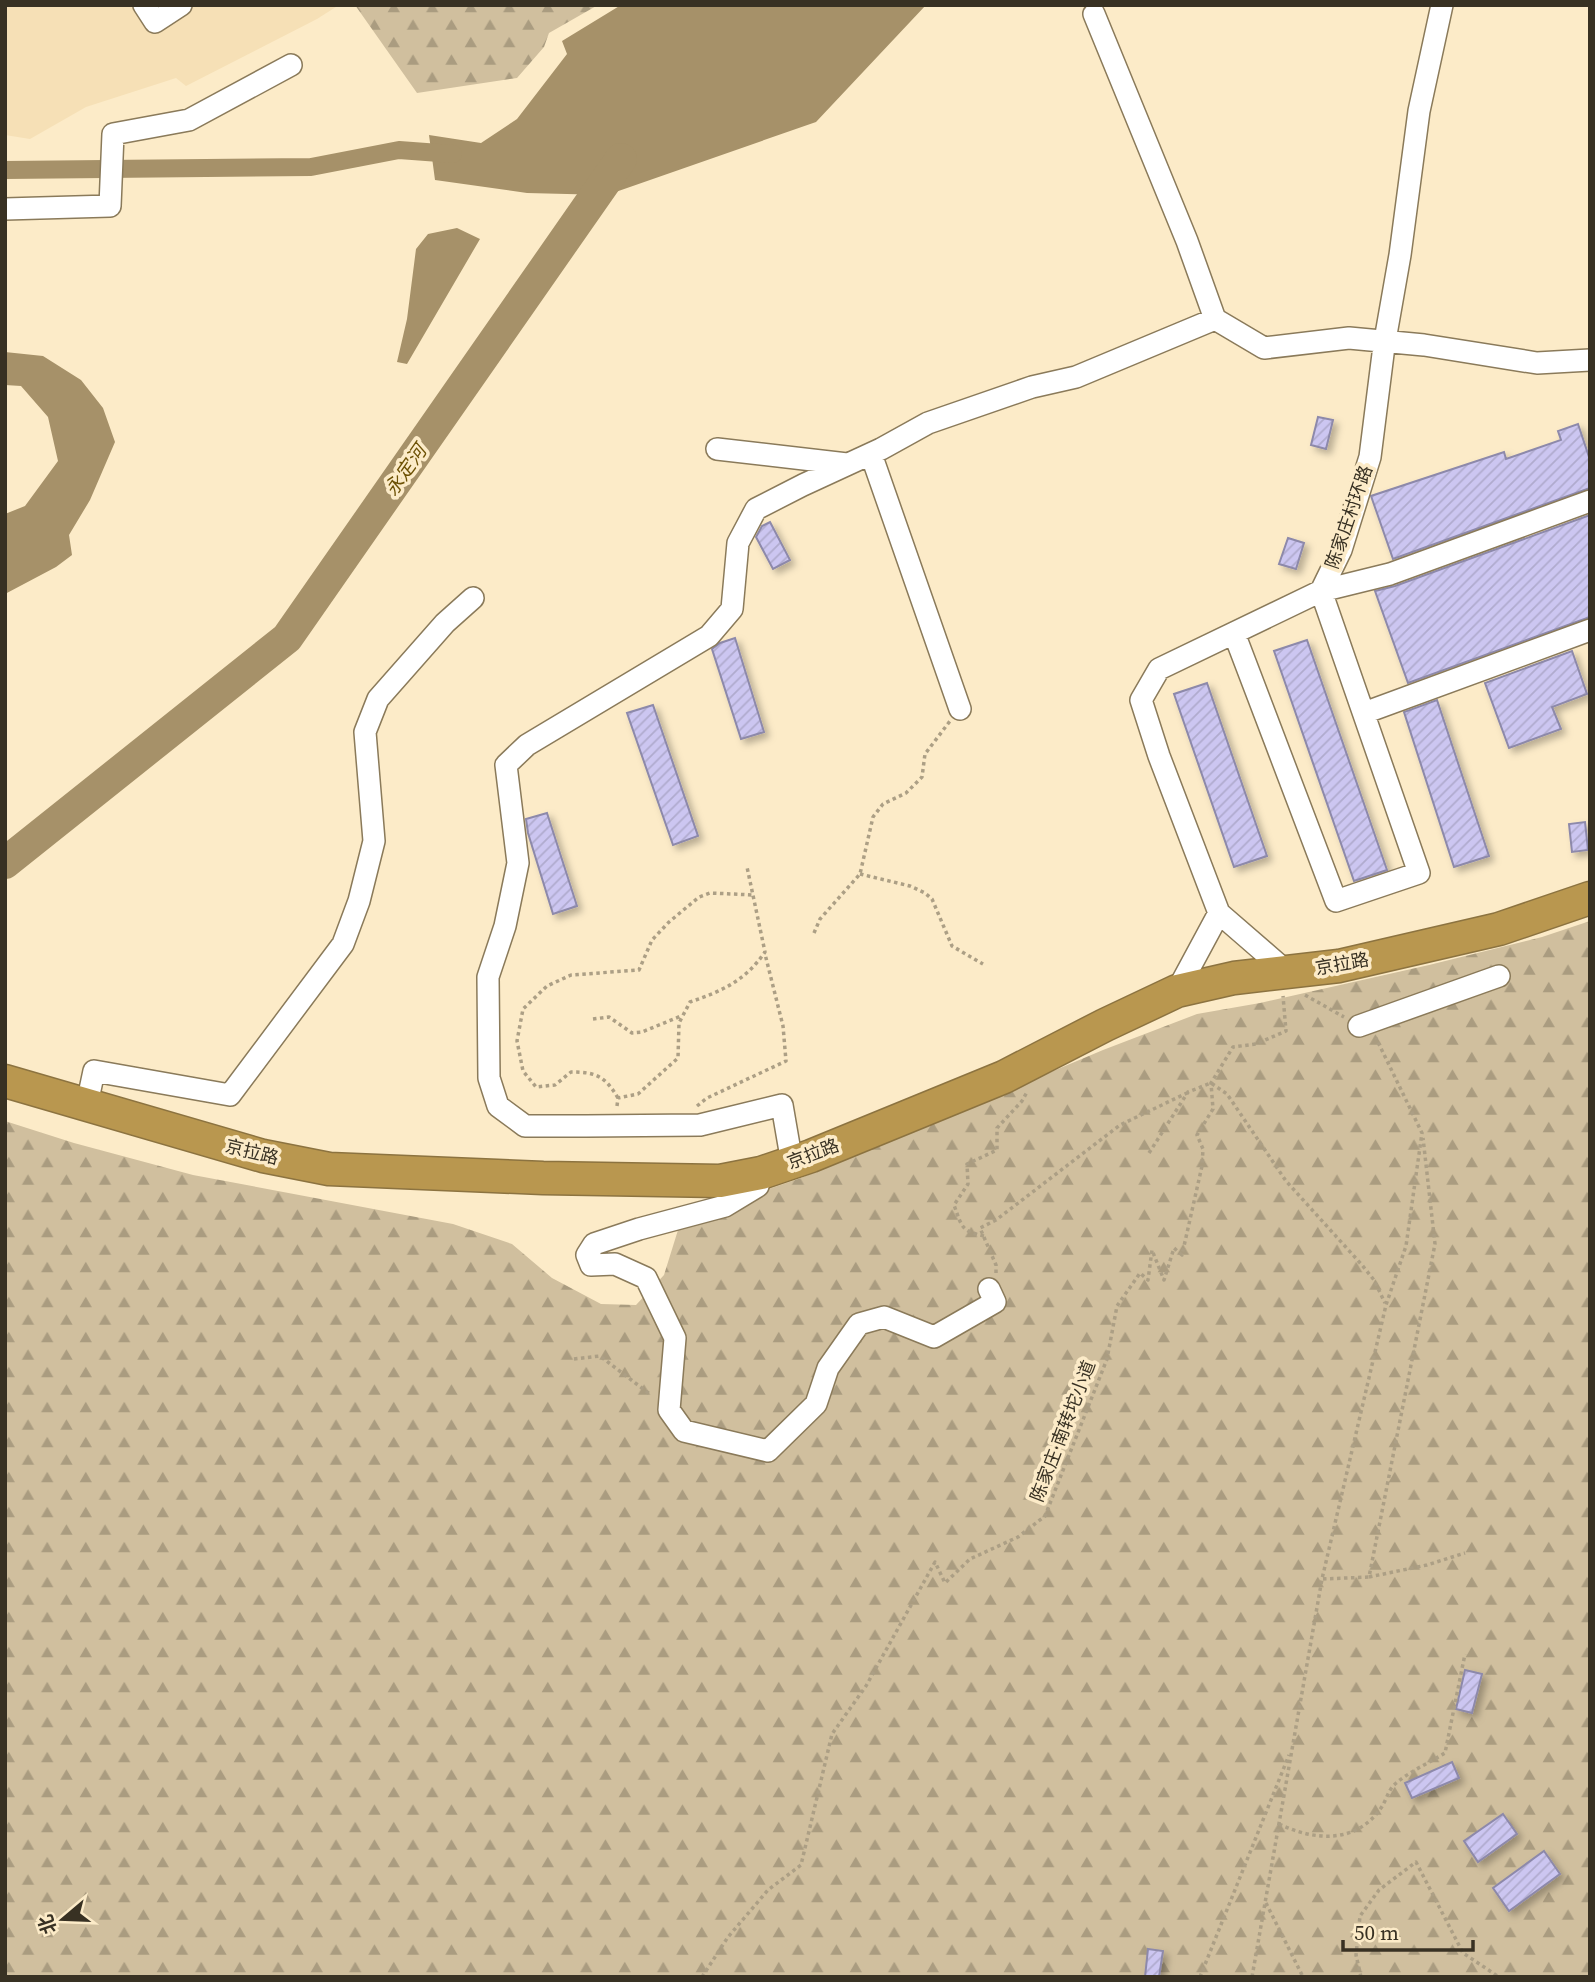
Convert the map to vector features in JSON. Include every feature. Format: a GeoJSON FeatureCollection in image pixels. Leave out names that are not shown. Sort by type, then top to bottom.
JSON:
{"type":"FeatureCollection","features":[{"type":"Feature","properties":{"kind":"highway","name":"京拉路"},"geometry":{"type":"LineString","coordinates":[[5,1081],[263,1156],[329,1168],[543,1178],[720,1181],[761,1173],[792,1163],[1004,1077],[1177,991],[1234,978],[1287,980],[1500,929],[1590,898]]}},
{"type":"Feature","properties":{"kind":"street"},"geometry":{"type":"LineString","coordinates":[[144,5],[155,22],[181,5]]}},
{"type":"Feature","properties":{"kind":"street","name":"陈家庄村环路"},"geometry":{"type":"LineString","coordinates":[[1219,913],[1141,700],[1159,669],[1321,591],[1340,550],[1370,457],[1419,111],[1442,5]]}},
{"type":"Feature","properties":{"kind":"street"},"geometry":{"type":"LineString","coordinates":[[1094,14],[1187,241],[1215,319],[1264,348],[1349,338],[1424,345],[1537,363],[1590,360]]}},
{"type":"Feature","properties":{"kind":"street"},"geometry":{"type":"LineString","coordinates":[[5,209],[110,206],[113,134],[189,120],[291,65]]}},
{"type":"Feature","properties":{"kind":"street"},"geometry":{"type":"LineString","coordinates":[[792,1163],[782,1105],[700,1125],[615,1126],[524,1126],[498,1106],[489,1078],[488,977],[505,926],[518,863],[506,765],[527,745],[709,636],[732,609],[738,544],[756,509],[871,454],[928,423],[1032,387],[1076,377],[1215,319]]}},
{"type":"Feature","properties":{"kind":"street"},"geometry":{"type":"LineString","coordinates":[[717,449],[849,464]]}},
{"type":"Feature","properties":{"kind":"street"},"geometry":{"type":"LineString","coordinates":[[871,454],[960,709]]}},
{"type":"Feature","properties":{"kind":"street"},"geometry":{"type":"LineString","coordinates":[[1234,634],[1336,901],[1419,873],[1321,591],[1390,574],[1590,501]]}},
{"type":"Feature","properties":{"kind":"street"},"geometry":{"type":"LineString","coordinates":[[87,1104],[94,1071],[230,1096],[343,944],[359,901],[374,841],[365,732],[378,698],[445,622],[473,598]]}},
{"type":"Feature","properties":{"kind":"street"},"geometry":{"type":"LineString","coordinates":[[1364,713],[1590,631]]}},
{"type":"Feature","properties":{"kind":"street"},"geometry":{"type":"LineString","coordinates":[[1177,991],[1219,913],[1287,980]]}},
{"type":"Feature","properties":{"kind":"street"},"geometry":{"type":"LineString","coordinates":[[1359,1026],[1499,976]]}},
{"type":"Feature","properties":{"kind":"street"},"geometry":{"type":"LineString","coordinates":[[761,1173],[758,1186],[725,1206],[594,1244],[587,1255],[591,1265],[615,1264],[646,1278],[675,1339],[669,1410],[684,1431],[768,1451],[816,1404],[828,1368],[859,1324],[884,1317],[934,1337],[995,1302],[989,1289]]}},
{"type":"Feature","properties":{"kind":"path"},"geometry":{"type":"LineString","coordinates":[[814,933],[820,919],[860,874],[873,817],[883,804],[906,793],[922,777],[925,754],[960,709]]}},
{"type":"Feature","properties":{"kind":"path"},"geometry":{"type":"LineString","coordinates":[[687,1113],[707,1098],[786,1061],[783,1026],[747,867]]}},
{"type":"Feature","properties":{"kind":"path"},"geometry":{"type":"LineString","coordinates":[[860,874],[910,886],[925,893],[932,900],[952,946],[983,964]]}},
{"type":"Feature","properties":{"kind":"path"},"geometry":{"type":"LineString","coordinates":[[615,1126],[618,1098],[608,1081],[586,1072],[571,1072],[555,1085],[536,1087],[523,1071],[517,1041],[523,1009],[547,986],[571,975],[639,970],[652,940],[699,897],[710,893],[754,895]]}},
{"type":"Feature","properties":{"kind":"path"},"geometry":{"type":"LineString","coordinates":[[618,1098],[638,1094],[678,1058],[679,1023],[690,1002],[725,990],[755,966],[765,952]]}},
{"type":"Feature","properties":{"kind":"path"},"geometry":{"type":"LineString","coordinates":[[1287,980],[1373,1034],[1422,1133],[1435,1244],[1369,1577]]}},
{"type":"Feature","properties":{"kind":"path","name":"陈家庄·南转坨小道"},"geometry":{"type":"LineString","coordinates":[[702,1977],[728,1937],[768,1890],[801,1865],[832,1734],[866,1686],[935,1562],[945,1583],[970,1559],[1018,1537],[1045,1516],[1107,1359],[1117,1306],[1140,1273],[1148,1280],[1152,1250],[1164,1280],[1174,1248],[1182,1255],[1202,1166],[1203,1149],[1197,1135],[1213,1109],[1211,1083],[1233,1047],[1256,1044],[1286,1031],[1283,990],[1287,980]]}},
{"type":"Feature","properties":{"kind":"path"},"geometry":{"type":"LineString","coordinates":[[593,1019],[609,1017],[632,1033],[642,1032],[683,1015]]}},
{"type":"Feature","properties":{"kind":"path"},"geometry":{"type":"LineString","coordinates":[[989,1289],[996,1282],[996,1265],[980,1228],[996,1220],[1120,1125],[1211,1083],[1227,1094],[1286,1181],[1363,1265],[1386,1305]]}},
{"type":"Feature","properties":{"kind":"path"},"geometry":{"type":"LineString","coordinates":[[984,1237],[962,1228],[954,1205],[968,1184],[967,1164],[996,1150],[997,1128],[1029,1090]]}},
{"type":"Feature","properties":{"kind":"path"},"geometry":{"type":"LineString","coordinates":[[1149,1153],[1188,1092]]}},
{"type":"Feature","properties":{"kind":"path"},"geometry":{"type":"LineString","coordinates":[[1252,1977],[1322,1579],[1386,1305],[1406,1246],[1422,1133]]}},
{"type":"Feature","properties":{"kind":"path"},"geometry":{"type":"LineString","coordinates":[[574,1359],[600,1356],[633,1379],[669,1410]]}},
{"type":"Feature","properties":{"kind":"path"},"geometry":{"type":"LineString","coordinates":[[1322,1579],[1369,1577],[1427,1565],[1465,1553]]}},
{"type":"Feature","properties":{"kind":"path"},"geometry":{"type":"LineString","coordinates":[[1279,1824],[1298,1833],[1324,1837],[1364,1828],[1382,1808],[1393,1786],[1445,1753],[1465,1654]]}},
{"type":"Feature","properties":{"kind":"path"},"geometry":{"type":"LineString","coordinates":[[1200,1977],[1293,1746]]}},
{"type":"Feature","properties":{"kind":"path"},"geometry":{"type":"LineString","coordinates":[[1361,1977],[1356,1955],[1360,1916],[1379,1890],[1416,1862],[1463,1953],[1499,1977]]}},
{"type":"Feature","properties":{"kind":"path"},"geometry":{"type":"LineString","coordinates":[[1265,1902],[1303,1977]]}},
{"type":"Feature","properties":{"kind":"shaded area"},"geometry":{"type":"Polygon","coordinates":[[[5,5],[339,5],[186,86],[176,78],[86,107],[30,139],[5,135],[5,5]]]}},
{"type":"Feature","properties":{"kind":"shaded area"},"geometry":{"type":"Polygon","coordinates":[[[621,5],[926,5],[816,122],[607,195],[527,193],[435,180],[429,135],[481,143],[517,119],[567,54],[562,41],[621,5]]]}},
{"type":"Feature","properties":{"kind":"shaded area"},"geometry":{"type":"Polygon","coordinates":[[[457,228],[480,239],[407,364],[397,362],[407,319],[416,249],[428,234],[457,228]]]}},
{"type":"Feature","properties":{"kind":"shaded area"},"geometry":{"type":"Polygon","coordinates":[[[5,352],[43,356],[81,380],[103,408],[115,442],[90,500],[69,535],[72,555],[56,567],[5,594],[5,514],[25,506],[58,461],[48,417],[21,386],[5,385],[5,352]]]}},
{"type":"Feature","properties":{"kind":"green space"},"geometry":{"type":"Polygon","coordinates":[[[355,5],[598,5],[549,33],[544,47],[517,78],[417,93],[355,5]]]}},
{"type":"Feature","properties":{"kind":"green space"},"geometry":{"type":"Polygon","coordinates":[[[1590,921],[1590,1977],[5,1977],[5,1121],[193,1175],[453,1224],[512,1244],[552,1278],[601,1304],[636,1305],[664,1275],[678,1230],[742,1198],[801,1178],[1103,1050],[1197,1014],[1260,1003],[1429,965],[1542,937],[1590,921]]]}},
{"type":"Feature","properties":{"kind":"building"},"geometry":{"type":"Polygon","coordinates":[[[1318,417],[1333,420],[1326,449],[1311,445],[1318,417]]]}},
{"type":"Feature","properties":{"kind":"building"},"geometry":{"type":"Polygon","coordinates":[[[1578,424],[1590,460],[1590,488],[1393,559],[1371,496],[1504,452],[1506,459],[1561,440],[1558,431],[1578,424]]]}},
{"type":"Feature","properties":{"kind":"building"},"geometry":{"type":"Polygon","coordinates":[[[1590,515],[1590,617],[1408,683],[1375,591],[1590,515]]]}},
{"type":"Feature","properties":{"kind":"building"},"geometry":{"type":"Polygon","coordinates":[[[770,522],[790,560],[773,569],[756,537],[762,526],[770,522]]]}},
{"type":"Feature","properties":{"kind":"building"},"geometry":{"type":"Polygon","coordinates":[[[1288,538],[1304,543],[1296,569],[1279,564],[1288,538]]]}},
{"type":"Feature","properties":{"kind":"building"},"geometry":{"type":"Polygon","coordinates":[[[735,638],[764,732],[741,739],[712,649],[735,638]]]}},
{"type":"Feature","properties":{"kind":"building"},"geometry":{"type":"Polygon","coordinates":[[[1307,640],[1387,870],[1354,881],[1274,651],[1307,640]]]}},
{"type":"Feature","properties":{"kind":"building"},"geometry":{"type":"Polygon","coordinates":[[[1572,651],[1587,694],[1552,707],[1561,729],[1509,748],[1485,683],[1572,651]]]}},
{"type":"Feature","properties":{"kind":"building"},"geometry":{"type":"Polygon","coordinates":[[[1207,683],[1267,856],[1234,867],[1174,694],[1207,683]]]}},
{"type":"Feature","properties":{"kind":"building"},"geometry":{"type":"Polygon","coordinates":[[[1437,700],[1489,856],[1454,867],[1404,712],[1437,700]]]}},
{"type":"Feature","properties":{"kind":"building"},"geometry":{"type":"Polygon","coordinates":[[[653,705],[698,836],[673,845],[627,713],[653,705]]]}},
{"type":"Feature","properties":{"kind":"building"},"geometry":{"type":"Polygon","coordinates":[[[547,813],[577,906],[553,914],[526,819],[547,813]]]}},
{"type":"Feature","properties":{"kind":"building"},"geometry":{"type":"Polygon","coordinates":[[[1585,822],[1588,850],[1572,852],[1569,824],[1585,822]]]}},
{"type":"Feature","properties":{"kind":"building"},"geometry":{"type":"Polygon","coordinates":[[[1465,1670],[1482,1674],[1472,1713],[1456,1709],[1465,1670]]]}},
{"type":"Feature","properties":{"kind":"building"},"geometry":{"type":"Polygon","coordinates":[[[1452,1762],[1459,1778],[1412,1798],[1405,1783],[1452,1762]]]}},
{"type":"Feature","properties":{"kind":"building"},"geometry":{"type":"Polygon","coordinates":[[[1503,1814],[1517,1834],[1478,1862],[1464,1841],[1503,1814]]]}},
{"type":"Feature","properties":{"kind":"building"},"geometry":{"type":"Polygon","coordinates":[[[1544,1851],[1560,1874],[1509,1911],[1493,1888],[1544,1851]]]}},
{"type":"Feature","properties":{"kind":"building"},"geometry":{"type":"Polygon","coordinates":[[[1148,1949],[1163,1951],[1159,1977],[1145,1977],[1148,1949]]]}},
{"type":"Feature","properties":{"kind":"waterway"},"geometry":{"type":"LineString","coordinates":[[5,170],[311,167],[399,150],[453,154]]}},
{"type":"Feature","properties":{"kind":"waterway","name":"永定河"},"geometry":{"type":"LineString","coordinates":[[5,863],[287,638],[621,159]]}}]}
